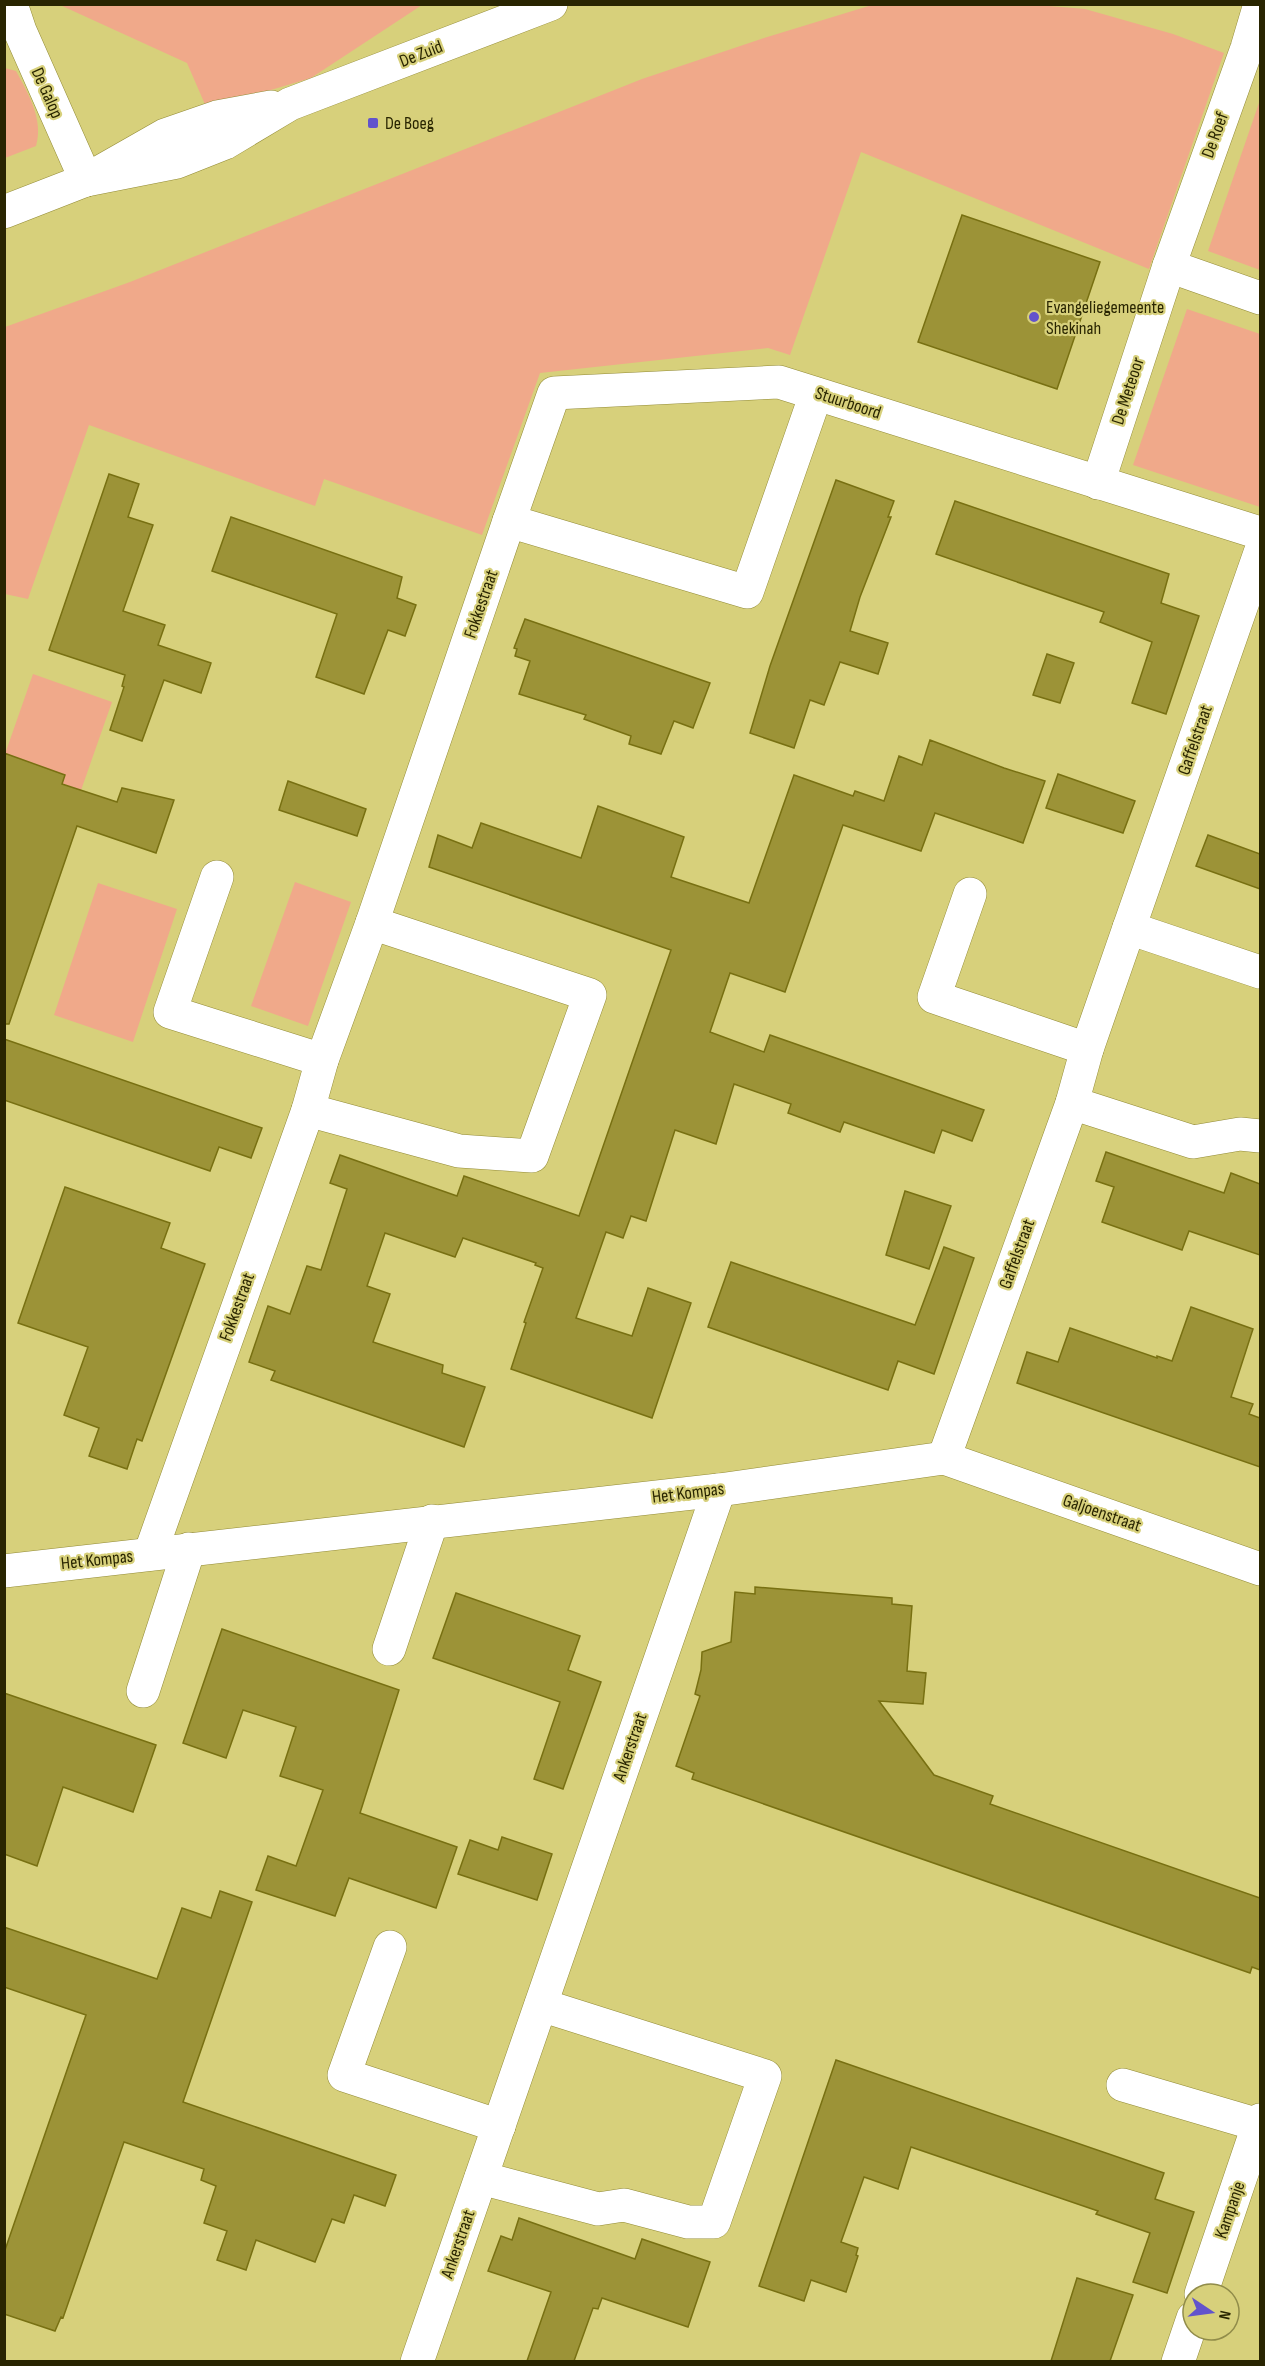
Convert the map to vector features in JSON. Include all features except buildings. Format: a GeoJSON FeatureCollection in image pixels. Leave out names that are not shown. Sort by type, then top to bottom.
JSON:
{"type":"FeatureCollection","features":[{"type":"Feature","properties":{"kind":"street","name":"De Zuid"},"geometry":{"type":"LineString","coordinates":[[4,212],[86,180],[177,162],[225,143],[290,104],[551,4]]}},
{"type":"Feature","properties":{"kind":"street","name":"De Roef"},"geometry":{"type":"LineString","coordinates":[[1169,266],[1247,48],[1260,4]]}},
{"type":"Feature","properties":{"kind":"street","name":"De Galop"},"geometry":{"type":"LineString","coordinates":[[12,24],[86,180]]}},
{"type":"Feature","properties":{"kind":"street"},"geometry":{"type":"LineString","coordinates":[[1169,266],[1260,298]]}},
{"type":"Feature","properties":{"kind":"street","name":"De Meteoor"},"geometry":{"type":"LineString","coordinates":[[1098,483],[1169,266]]}},
{"type":"Feature","properties":{"kind":"street","name":"Stuurboord"},"geometry":{"type":"LineString","coordinates":[[509,521],[554,393],[779,382],[1260,533]]}},
{"type":"Feature","properties":{"kind":"street"},"geometry":{"type":"LineString","coordinates":[[509,521],[747,592],[816,393]]}},
{"type":"Feature","properties":{"kind":"street","name":"Fokkestraat"},"geometry":{"type":"LineString","coordinates":[[150,1554],[308,1110],[322,1060],[372,923],[509,521]]}},
{"type":"Feature","properties":{"kind":"street","name":"Gaffelstraat"},"geometry":{"type":"LineString","coordinates":[[944,1458],[1072,1103],[1087,1049],[1128,928],[1260,553]]}},
{"type":"Feature","properties":{"kind":"street"},"geometry":{"type":"LineString","coordinates":[[217,877],[170,1012],[322,1060]]}},
{"type":"Feature","properties":{"kind":"street"},"geometry":{"type":"LineString","coordinates":[[970,894],[934,997],[1087,1049]]}},
{"type":"Feature","properties":{"kind":"street"},"geometry":{"type":"LineString","coordinates":[[308,1110],[459,1151],[532,1155],[590,994],[372,923]]}},
{"type":"Feature","properties":{"kind":"street"},"geometry":{"type":"LineString","coordinates":[[1128,928],[1260,972]]}},
{"type":"Feature","properties":{"kind":"street"},"geometry":{"type":"LineString","coordinates":[[1072,1103],[1193,1142],[1240,1134],[1260,1136]]}},
{"type":"Feature","properties":{"kind":"street","name":"Het Kompas"},"geometry":{"type":"LineString","coordinates":[[4,1571],[719,1490],[944,1458]]}},
{"type":"Feature","properties":{"kind":"street","name":"Galjoenstraat"},"geometry":{"type":"LineString","coordinates":[[944,1458],[1260,1569]]}},
{"type":"Feature","properties":{"kind":"street","name":"Ankerstraat"},"geometry":{"type":"LineString","coordinates":[[417,2361],[719,1490]]}},
{"type":"Feature","properties":{"kind":"street"},"geometry":{"type":"LineString","coordinates":[[389,1649],[432,1521]]}},
{"type":"Feature","properties":{"kind":"street"},"geometry":{"type":"LineString","coordinates":[[143,1691],[189,1549]]}},
{"type":"Feature","properties":{"kind":"street"},"geometry":{"type":"LineString","coordinates":[[390,1947],[344,2074],[499,2126]]}},
{"type":"Feature","properties":{"kind":"street"},"geometry":{"type":"LineString","coordinates":[[481,2178],[598,2210],[624,2205],[687,2222],[714,2222],[765,2076],[541,2005]]}},
{"type":"Feature","properties":{"kind":"street","name":"Kampanje"},"geometry":{"type":"LineString","coordinates":[[1123,2085],[1260,2123],[1205,2282]]}},
{"type":"Feature","properties":{"kind":"street"},"geometry":{"type":"LineString","coordinates":[[1178,2361],[1185,2342]]}},
{"type":"Feature","properties":{"kind":"shaded area"},"geometry":{"type":"Polygon","coordinates":[[[60,5],[422,5],[311,78],[207,109],[187,63],[60,5]]]}},
{"type":"Feature","properties":{"kind":"shaded area"},"geometry":{"type":"Polygon","coordinates":[[[872,5],[1037,5],[1085,9],[1173,34],[1224,53],[1149,269],[861,152],[790,355],[768,348],[540,373],[482,535],[324,479],[315,506],[89,425],[28,599],[5,594],[5,327],[130,282],[642,79],[764,38],[872,5]]]}},
{"type":"Feature","properties":{"kind":"shaded area"},"geometry":{"type":"Polygon","coordinates":[[[5,68],[16,71],[25,88],[34,107],[38,136],[36,146],[5,158],[5,68]]]}},
{"type":"Feature","properties":{"kind":"shaded area"},"geometry":{"type":"Polygon","coordinates":[[[1260,100],[1260,270],[1208,251],[1260,100]]]}},
{"type":"Feature","properties":{"kind":"shaded area"},"geometry":{"type":"Polygon","coordinates":[[[1187,309],[1260,334],[1260,507],[1133,465],[1187,309]]]}},
{"type":"Feature","properties":{"kind":"shaded area"},"geometry":{"type":"Polygon","coordinates":[[[33,674],[112,702],[79,796],[5,754],[33,674]]]}},
{"type":"Feature","properties":{"kind":"shaded area"},"geometry":{"type":"Polygon","coordinates":[[[295,882],[351,902],[308,1026],[251,1006],[295,882]]]}},
{"type":"Feature","properties":{"kind":"shaded area"},"geometry":{"type":"Polygon","coordinates":[[[98,883],[177,909],[133,1042],[54,1015],[98,883]]]}},
{"type":"Feature","properties":{"kind":"place","name":"De Boeg"},"geometry":{"type":"Point","coordinates":[373,123]}},
{"type":"Feature","properties":{"kind":"place","name":"Evangeliegemeente Shekinah"},"geometry":{"type":"Point","coordinates":[1034,317]}}]}
